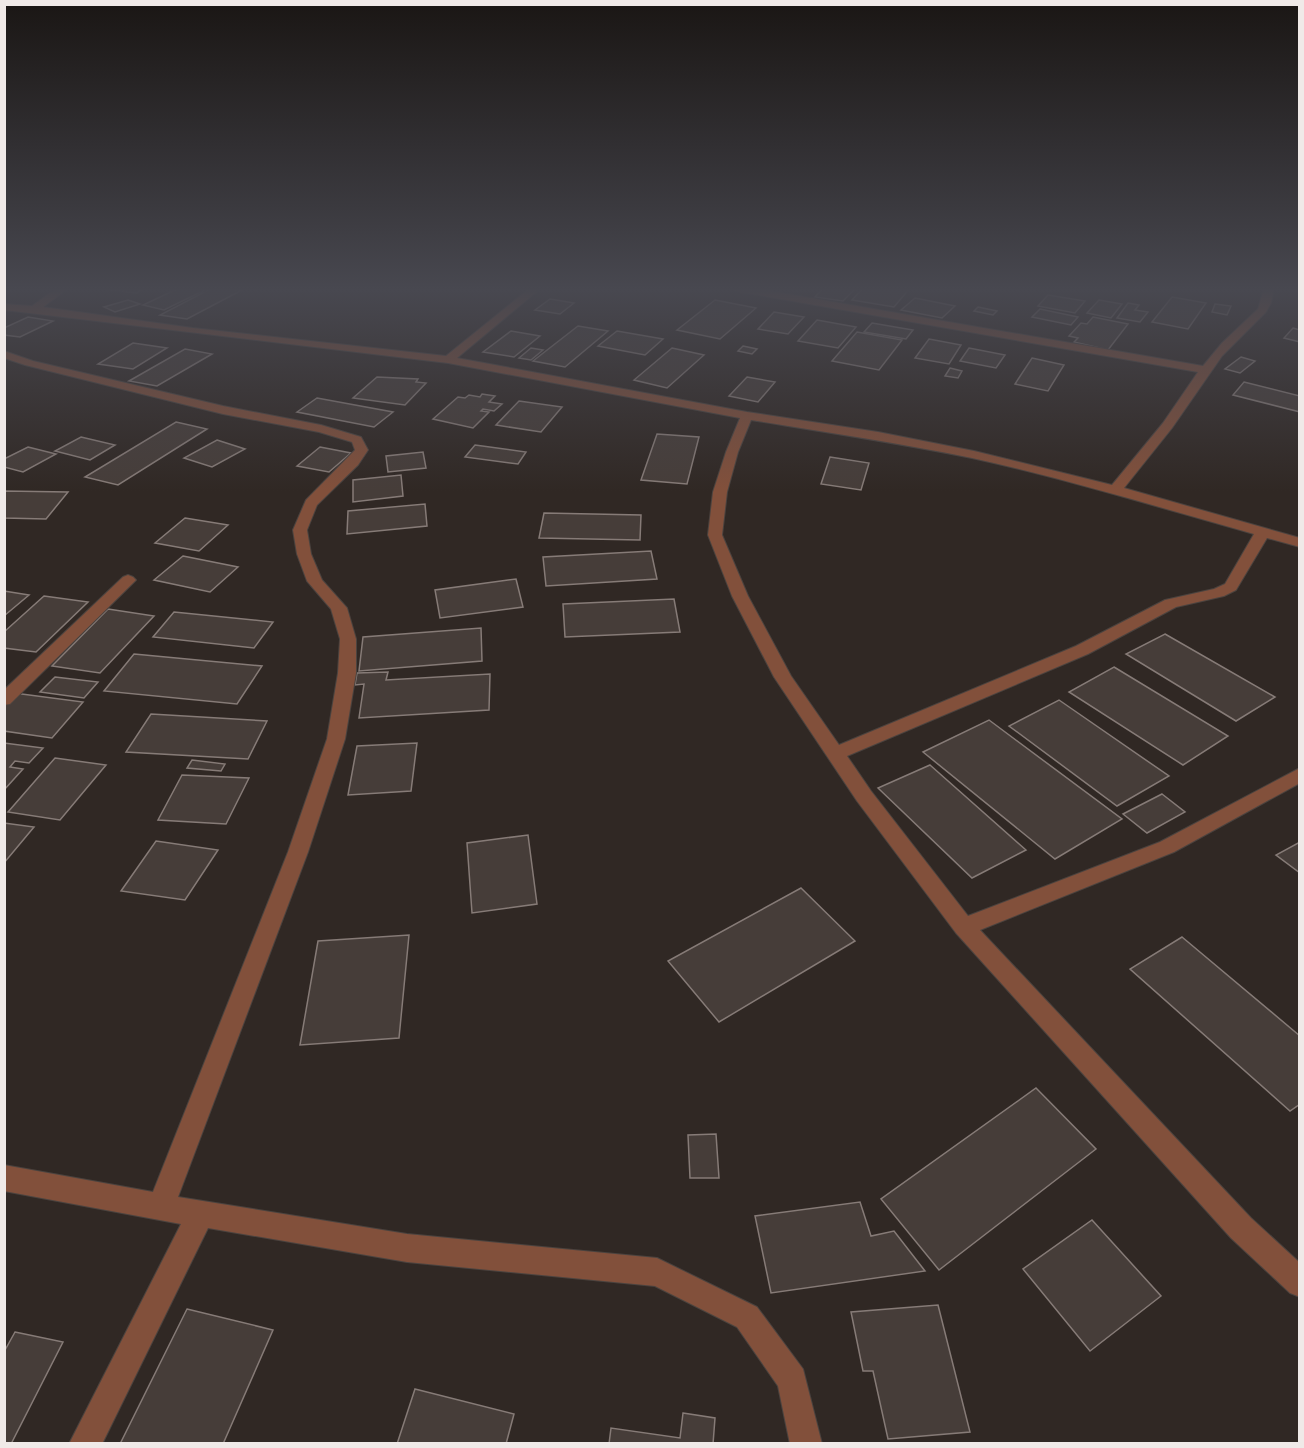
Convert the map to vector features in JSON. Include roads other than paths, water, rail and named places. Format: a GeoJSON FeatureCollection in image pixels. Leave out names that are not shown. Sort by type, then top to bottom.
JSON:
{"type":"FeatureCollection","features":[{"type":"Feature","properties":{"kind":"street"},"geometry":{"type":"LineString","coordinates":[[8,356],[29,363],[223,410],[321,429],[357,440],[362,450],[353,462],[311,503],[300,530],[304,554],[315,581],[339,608],[348,639],[346,673],[336,739],[298,852],[161,1207]]}},
{"type":"Feature","properties":{"kind":"street"},"geometry":{"type":"LineString","coordinates":[[409,356],[448,360],[747,416],[878,436],[963,453],[1115,490],[1299,543]]}},
{"type":"Feature","properties":{"kind":"street"},"geometry":{"type":"LineString","coordinates":[[448,360],[453,356]]}},
{"type":"Feature","properties":{"kind":"street"},"geometry":{"type":"LineString","coordinates":[[1126,356],[1204,370]]}},
{"type":"Feature","properties":{"kind":"street"},"geometry":{"type":"LineString","coordinates":[[1115,490],[1182,405],[1204,370],[1216,356]]}},
{"type":"Feature","properties":{"kind":"street"},"geometry":{"type":"LineString","coordinates":[[747,416],[732,452],[720,492],[715,535],[740,596],[783,677],[864,796],[963,927],[1241,1228],[1299,1283]]}},
{"type":"Feature","properties":{"kind":"street"},"geometry":{"type":"LineString","coordinates":[[835,754],[1082,650],[1171,603],[1219,593],[1231,587],[1262,534]]}},
{"type":"Feature","properties":{"kind":"street"},"geometry":{"type":"LineString","coordinates":[[4,700],[128,580]]}},
{"type":"Feature","properties":{"kind":"street"},"geometry":{"type":"LineString","coordinates":[[963,927],[1167,847],[1299,774]]}},
{"type":"Feature","properties":{"kind":"street"},"geometry":{"type":"LineString","coordinates":[[4,1178],[407,1248],[657,1272],[747,1317],[792,1380],[806,1443]]}},
{"type":"Feature","properties":{"kind":"street"},"geometry":{"type":"LineString","coordinates":[[85,1443],[201,1214]]}}]}
